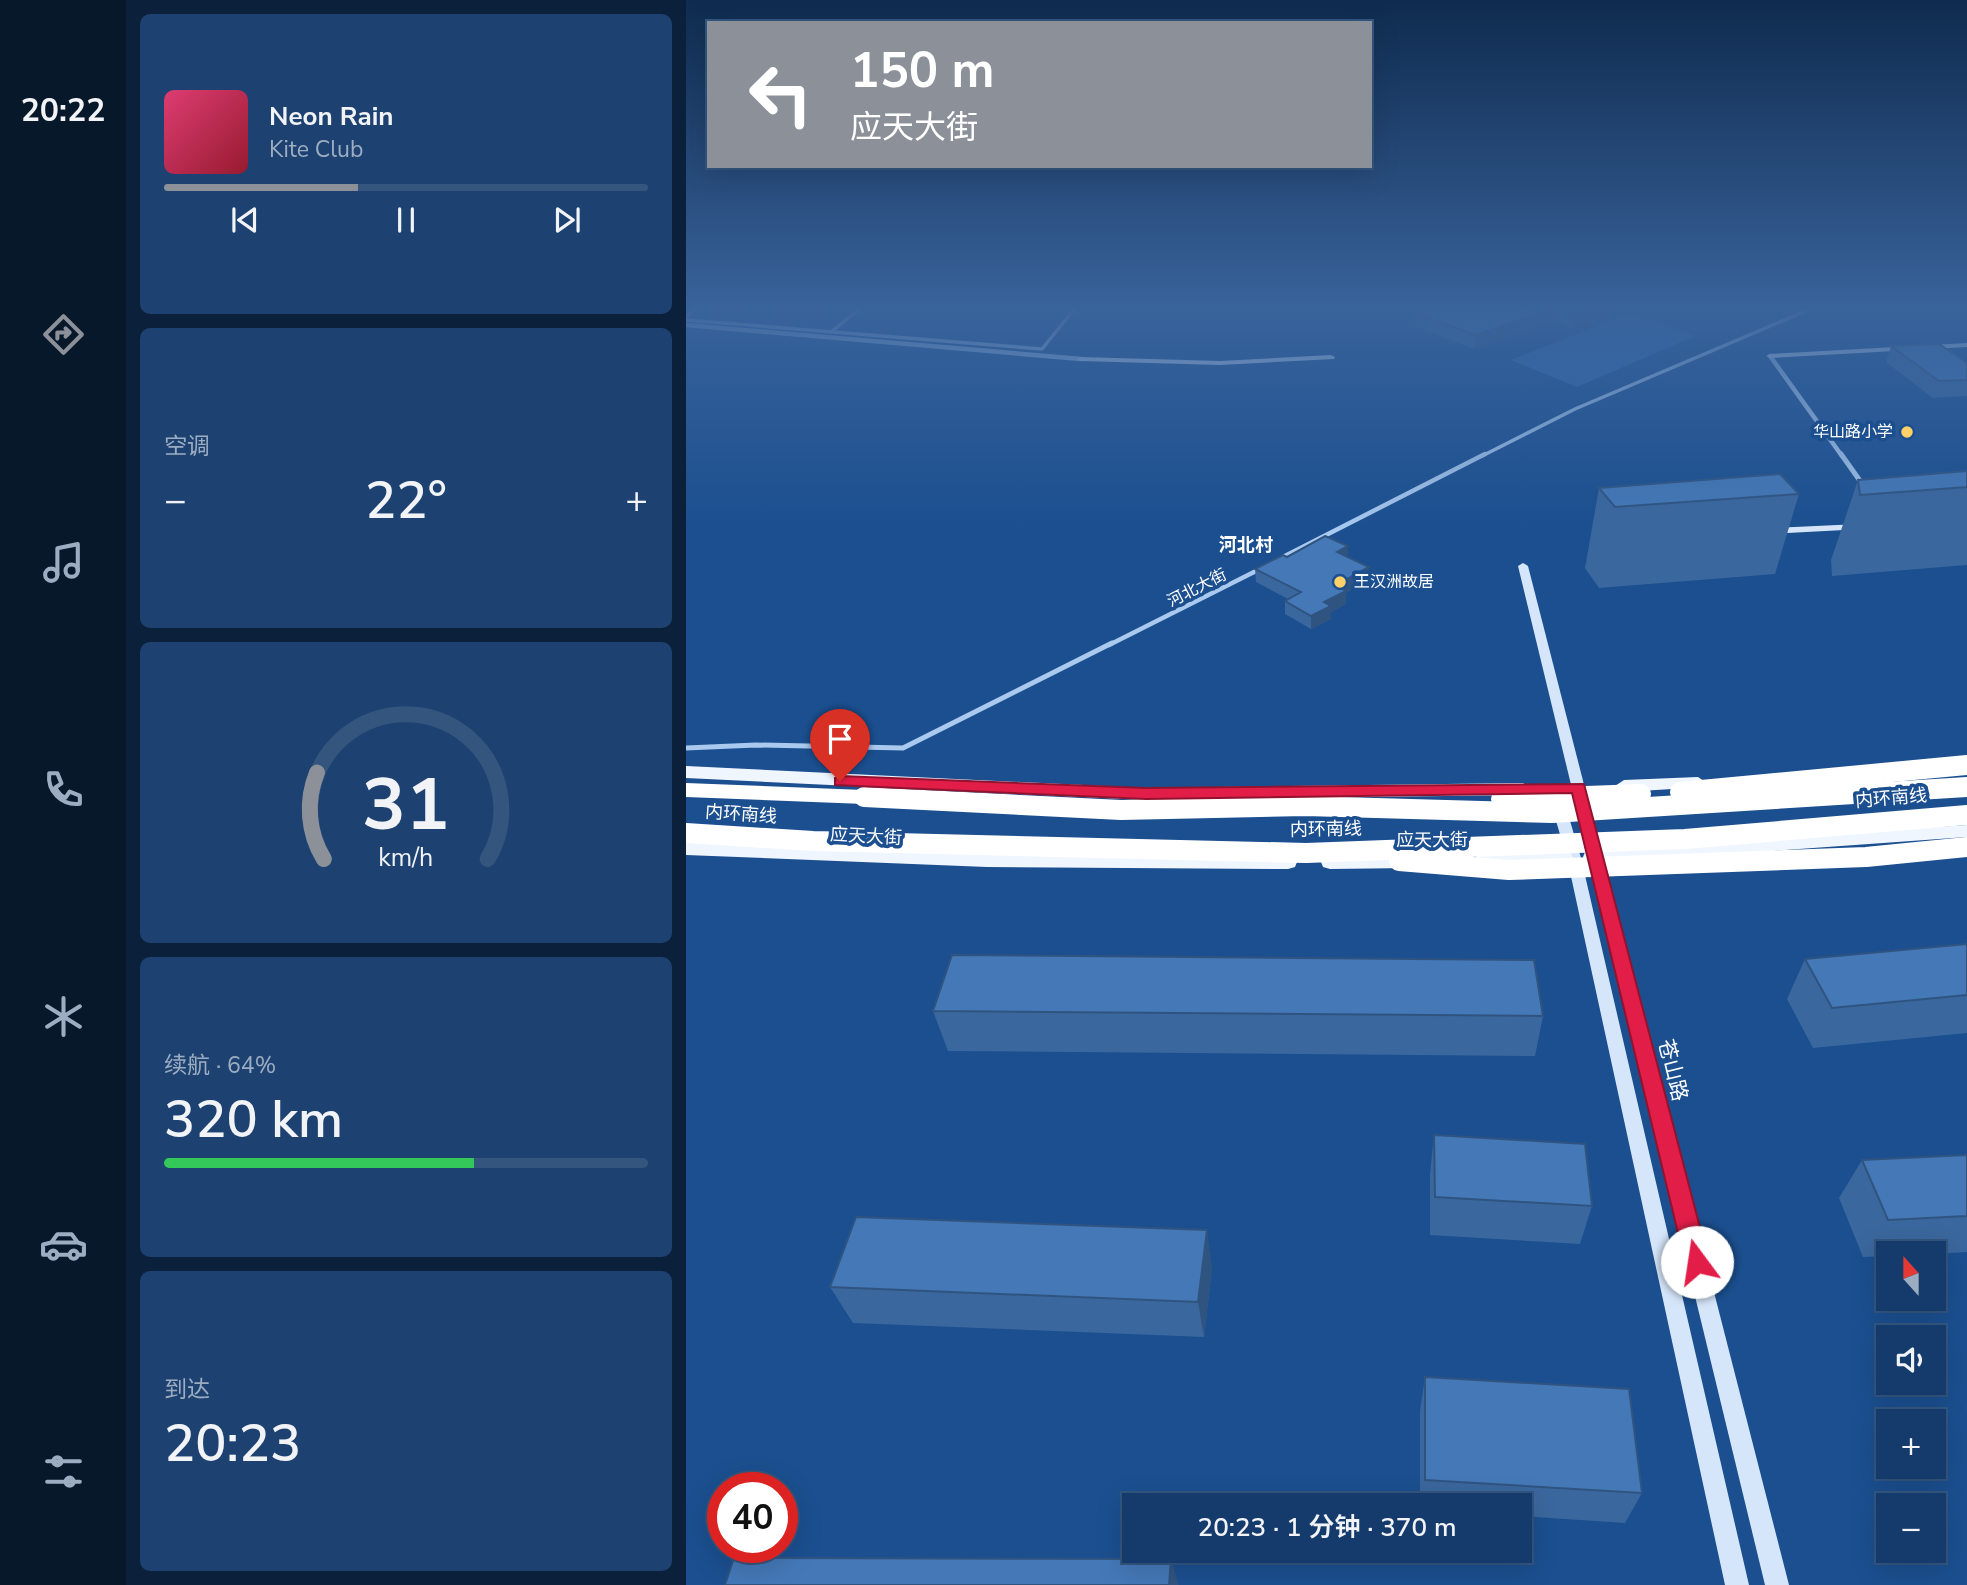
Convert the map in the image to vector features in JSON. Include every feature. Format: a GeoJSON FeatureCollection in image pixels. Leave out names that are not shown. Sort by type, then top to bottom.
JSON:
{"type":"FeatureCollection","features":[{"type":"Feature","properties":{"kind":"highway"},"geometry":{"type":"LineString","coordinates":[[1305,806],[1666,793],[1967,765]]}},
{"type":"Feature","properties":{"kind":"highway","name":"内环南线"},"geometry":{"type":"LineString","coordinates":[[686,790],[1121,810],[1305,806],[1552,813],[1967,787]]}},
{"type":"Feature","properties":{"kind":"highway","name":"内环南线"},"geometry":{"type":"LineString","coordinates":[[686,833],[826,842],[1306,853],[1685,839],[1967,815]]}},
{"type":"Feature","properties":{"kind":"highway"},"geometry":{"type":"LineString","coordinates":[[1306,853],[1509,870],[1866,857],[1967,847]]}},
{"type":"Feature","properties":{"kind":"main road"},"geometry":{"type":"LineString","coordinates":[[686,772],[1146,794],[1554,789],[1967,773]]}},
{"type":"Feature","properties":{"kind":"main road","name":"应天大街"},"geometry":{"type":"LineString","coordinates":[[686,848],[892,859],[1081,863],[1574,858],[1967,831]]}},
{"type":"Feature","properties":{"kind":"street"},"geometry":{"type":"LineString","coordinates":[[1788,381],[1870,493]]}},
{"type":"Feature","properties":{"kind":"street"},"geometry":{"type":"LineString","coordinates":[[1755,532],[1866,526]]}},
{"type":"Feature","properties":{"kind":"street","name":"苍山路"},"geometry":{"type":"LineString","coordinates":[[1523,566],[1777,1585]]}},
{"type":"Feature","properties":{"kind":"street"},"geometry":{"type":"LineString","coordinates":[[1554,789],[1574,858],[1737,1585]]}},
{"type":"Feature","properties":{"kind":"lane"},"geometry":{"type":"LineString","coordinates":[[1278,560],[1575,409],[1641,381]]}},
{"type":"Feature","properties":{"kind":"lane","name":"河北大街"},"geometry":{"type":"LineString","coordinates":[[686,748],[756,745],[888,750],[902,748],[1266,566]]}},
{"type":"Feature","properties":{"kind":"shaded area"},"geometry":{"type":"Polygon","coordinates":[[[1562,381],[1591,381],[1577,387],[1562,381]]]}},
{"type":"Feature","properties":{"kind":"building"},"geometry":{"type":"Polygon","coordinates":[[[1967,471],[1967,487],[1860,495],[1858,480],[1967,471]]]}},
{"type":"Feature","properties":{"kind":"building"},"geometry":{"type":"Polygon","coordinates":[[[1780,474],[1799,494],[1615,507],[1599,488],[1780,474]]]}},
{"type":"Feature","properties":{"kind":"building"},"geometry":{"type":"Polygon","coordinates":[[[1325,536],[1348,546],[1337,552],[1369,567],[1336,585],[1346,591],[1324,602],[1331,606],[1311,616],[1285,601],[1301,592],[1255,569],[1283,555],[1287,557],[1325,536]]]}},
{"type":"Feature","properties":{"kind":"building"},"geometry":{"type":"Polygon","coordinates":[[[1967,944],[1967,995],[1832,1008],[1805,959],[1967,944]]]}},
{"type":"Feature","properties":{"kind":"building"},"geometry":{"type":"Polygon","coordinates":[[[952,955],[1534,960],[1543,1016],[933,1011],[952,955]]]}},
{"type":"Feature","properties":{"kind":"building"},"geometry":{"type":"Polygon","coordinates":[[[1434,1135],[1585,1144],[1592,1206],[1435,1197],[1434,1135]]]}},
{"type":"Feature","properties":{"kind":"building"},"geometry":{"type":"Polygon","coordinates":[[[1967,1155],[1967,1216],[1888,1220],[1862,1160],[1967,1155]]]}},
{"type":"Feature","properties":{"kind":"building"},"geometry":{"type":"Polygon","coordinates":[[[856,1217],[1207,1230],[1198,1302],[830,1287],[856,1217]]]}},
{"type":"Feature","properties":{"kind":"building"},"geometry":{"type":"Polygon","coordinates":[[[1425,1377],[1629,1389],[1642,1493],[1425,1480],[1425,1377]]]}},
{"type":"Feature","properties":{"kind":"building"},"geometry":{"type":"Polygon","coordinates":[[[798,1558],[1122,1559],[1122,1563],[1171,1563],[1169,1585],[725,1585],[732,1563],[798,1563],[798,1558]]]}},
{"type":"Feature","properties":{"kind":"place","name":"华山路小学"},"geometry":{"type":"Point","coordinates":[1907,432]}},
{"type":"Feature","properties":{"kind":"place","name":"王汉洲故居"},"geometry":{"type":"Point","coordinates":[1340,582]}},
{"type":"Feature","properties":{"kind":"district","name":"河北村"},"geometry":{"type":"Point","coordinates":[1246,545]}},
{"type":"Feature","properties":{"kind":"route"},"geometry":{"type":"LineString","coordinates":[[840,781],[1146,794],[1579,787],[1697,1262]]}}]}
